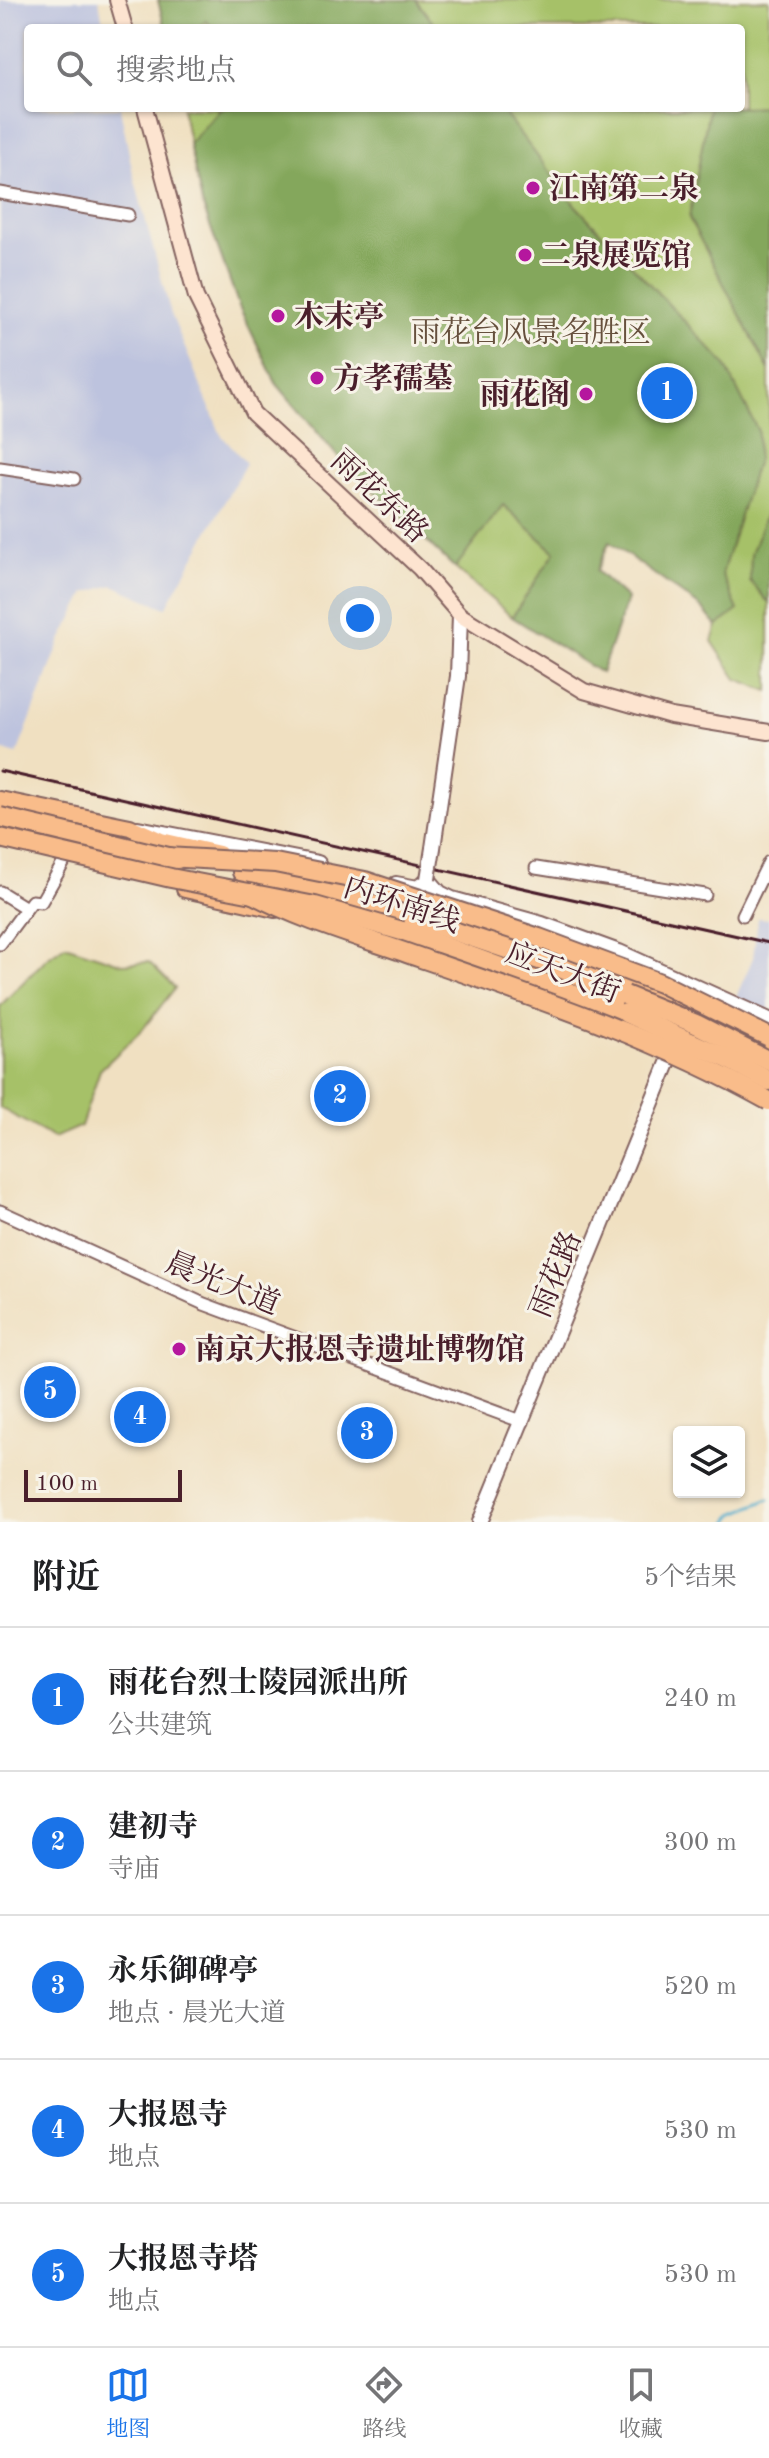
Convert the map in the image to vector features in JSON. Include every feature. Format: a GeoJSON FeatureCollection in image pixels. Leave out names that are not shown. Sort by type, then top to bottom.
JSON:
{"type":"FeatureCollection","features":[{"type":"Feature","properties":{"kind":"highway","name":"内环南线"},"geometry":{"type":"LineString","coordinates":[[0,817],[347,896],[457,930],[545,962],[696,1024],[769,1061]]}},
{"type":"Feature","properties":{"kind":"highway","name":"内环南线"},"geometry":{"type":"LineString","coordinates":[[0,838],[171,878],[315,906],[402,931],[626,1013],[769,1081]]}},
{"type":"Feature","properties":{"kind":"highway"},"geometry":{"type":"LineString","coordinates":[[166,857],[275,863],[365,881],[539,938],[660,983],[769,1037]]}},
{"type":"Feature","properties":{"kind":"highway"},"geometry":{"type":"LineString","coordinates":[[251,893],[323,927],[528,995],[681,1054],[769,1101]]}},
{"type":"Feature","properties":{"kind":"main road"},"geometry":{"type":"LineString","coordinates":[[117,0],[124,24]]}},
{"type":"Feature","properties":{"kind":"main road","name":"雨花东路"},"geometry":{"type":"LineString","coordinates":[[146,112],[196,297],[253,413],[420,569],[460,615],[584,691],[671,716],[769,732]]}},
{"type":"Feature","properties":{"kind":"main road","name":"应天大街"},"geometry":{"type":"LineString","coordinates":[[0,800],[130,827],[161,841],[267,865],[423,909],[651,989],[769,1050]]}},
{"type":"Feature","properties":{"kind":"main road"},"geometry":{"type":"LineString","coordinates":[[64,862],[73,815]]}},
{"type":"Feature","properties":{"kind":"main road","name":"应天大街"},"geometry":{"type":"LineString","coordinates":[[0,847],[338,923],[525,985],[676,1044],[769,1094]]}},
{"type":"Feature","properties":{"kind":"street"},"geometry":{"type":"LineString","coordinates":[[0,193],[128,215]]}},
{"type":"Feature","properties":{"kind":"street"},"geometry":{"type":"LineString","coordinates":[[0,468],[74,479]]}},
{"type":"Feature","properties":{"kind":"street"},"geometry":{"type":"LineString","coordinates":[[460,615],[458,676],[428,879],[440,893],[452,899],[555,929],[619,952],[769,1020]]}},
{"type":"Feature","properties":{"kind":"street","name":"应天大街"},"geometry":{"type":"LineString","coordinates":[[130,827],[295,858],[403,886],[418,888],[428,879]]}},
{"type":"Feature","properties":{"kind":"street"},"geometry":{"type":"LineString","coordinates":[[0,944],[32,901],[41,902],[64,862]]}},
{"type":"Feature","properties":{"kind":"street"},"geometry":{"type":"LineString","coordinates":[[743,915],[769,862]]}},
{"type":"Feature","properties":{"kind":"street"},"geometry":{"type":"LineString","coordinates":[[536,868],[705,895]]}},
{"type":"Feature","properties":{"kind":"street"},"geometry":{"type":"LineString","coordinates":[[0,892],[26,908]]}},
{"type":"Feature","properties":{"kind":"street"},"geometry":{"type":"LineString","coordinates":[[695,1011],[698,970]]}},
{"type":"Feature","properties":{"kind":"street","name":"雨花路"},"geometry":{"type":"LineString","coordinates":[[480,1522],[676,1044],[695,1011]]}},
{"type":"Feature","properties":{"kind":"street","name":"晨光大道"},"geometry":{"type":"LineString","coordinates":[[0,1211],[204,1304],[523,1422]]}},
{"type":"Feature","properties":{"kind":"shaded area"},"geometry":{"type":"Polygon","coordinates":[[[0,0],[99,0],[103,24],[24,24],[24,112],[121,112],[133,174],[171,314],[221,435],[246,463],[166,608],[113,585],[86,593],[61,640],[17,754],[0,750],[0,0]]]}},
{"type":"Feature","properties":{"kind":"shaded area"},"geometry":{"type":"Polygon","coordinates":[[[758,918],[769,919],[769,1013],[736,997],[753,958],[758,918]]]}},
{"type":"Feature","properties":{"kind":"green space","name":"雨花台风景名胜区"},"geometry":{"type":"Polygon","coordinates":[[[158,0],[769,0],[769,691],[737,679],[712,641],[717,626],[702,608],[610,542],[596,571],[627,599],[601,673],[512,617],[455,568],[339,458],[276,383],[239,306],[202,203],[183,112],[745,112],[745,24],[164,24],[158,0]]]}},
{"type":"Feature","properties":{"kind":"green space"},"geometry":{"type":"Polygon","coordinates":[[[158,0],[416,0],[434,24],[209,24],[206,21],[202,24],[164,24],[158,0]]]}},
{"type":"Feature","properties":{"kind":"green space"},"geometry":{"type":"Polygon","coordinates":[[[769,106],[769,370],[689,218],[708,112],[745,112],[745,107],[769,106]]]}},
{"type":"Feature","properties":{"kind":"green space","name":"雨花台风景名胜区"},"geometry":{"type":"Polygon","coordinates":[[[217,112],[503,112],[576,206],[724,363],[758,431],[757,460],[722,574],[738,610],[717,626],[702,608],[609,542],[596,571],[627,599],[601,673],[512,617],[555,552],[503,505],[455,568],[339,458],[276,383],[239,306],[202,203],[189,144],[217,112]]]}},
{"type":"Feature","properties":{"kind":"green space"},"geometry":{"type":"Polygon","coordinates":[[[769,506],[769,603],[750,581],[751,554],[769,506]]]}},
{"type":"Feature","properties":{"kind":"green space"},"geometry":{"type":"Polygon","coordinates":[[[65,945],[123,964],[149,962],[175,988],[142,1030],[100,1070],[81,1126],[54,1138],[0,1108],[0,1006],[47,958],[65,945]]]}},
{"type":"Feature","properties":{"kind":"waterway"},"geometry":{"type":"LineString","coordinates":[[728,1522],[734,1514],[769,1499]]}},
{"type":"Feature","properties":{"kind":"railway"},"geometry":{"type":"LineString","coordinates":[[0,771],[769,943]]}},
{"type":"Feature","properties":{"kind":"place","name":"江南第二泉"},"geometry":{"type":"Point","coordinates":[533,188]}},
{"type":"Feature","properties":{"kind":"place","name":"二泉展览馆"},"geometry":{"type":"Point","coordinates":[525,255]}},
{"type":"Feature","properties":{"kind":"place","name":"木末亭"},"geometry":{"type":"Point","coordinates":[278,316]}},
{"type":"Feature","properties":{"kind":"place","name":"方孝孺墓"},"geometry":{"type":"Point","coordinates":[317,378]}},
{"type":"Feature","properties":{"kind":"place","name":"雨花台烈士陵园派出所"},"geometry":{"type":"Point","coordinates":[667,393]}},
{"type":"Feature","properties":{"kind":"place","name":"雨花阁"},"geometry":{"type":"Point","coordinates":[586,394]}},
{"type":"Feature","properties":{"kind":"place","name":"建初寺"},"geometry":{"type":"Point","coordinates":[340,1096]}},
{"type":"Feature","properties":{"kind":"place","name":"南京大报恩寺遗址博物馆"},"geometry":{"type":"Point","coordinates":[179,1349]}},
{"type":"Feature","properties":{"kind":"place","name":"大报恩寺塔"},"geometry":{"type":"Point","coordinates":[50,1392]}},
{"type":"Feature","properties":{"kind":"place","name":"大报恩寺"},"geometry":{"type":"Point","coordinates":[140,1417]}},
{"type":"Feature","properties":{"kind":"place","name":"永乐御碑亭"},"geometry":{"type":"Point","coordinates":[367,1433]}}]}
